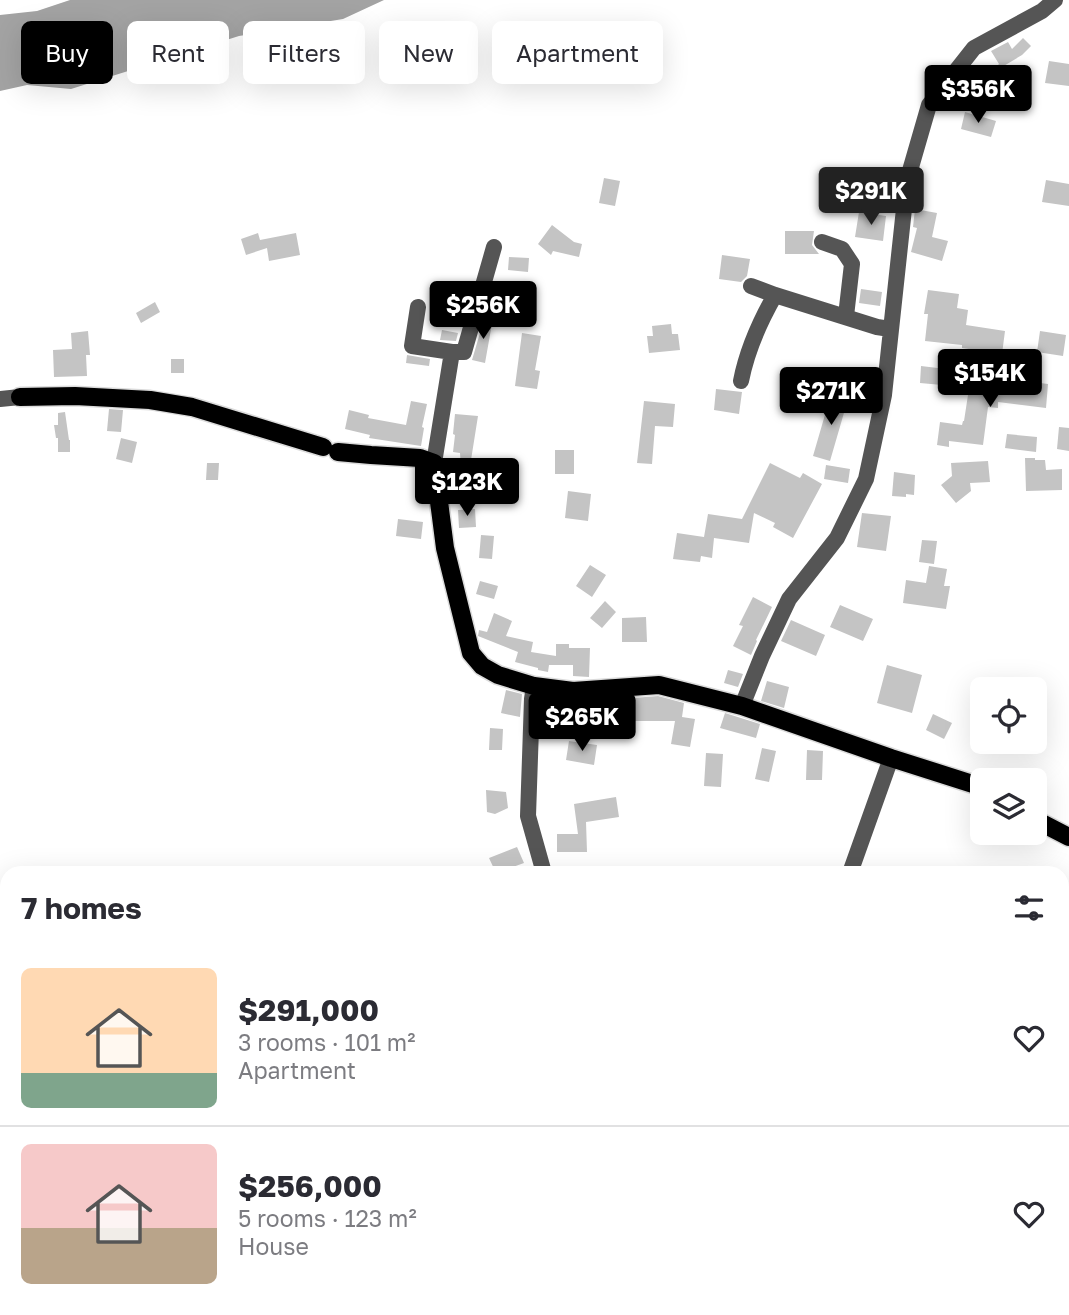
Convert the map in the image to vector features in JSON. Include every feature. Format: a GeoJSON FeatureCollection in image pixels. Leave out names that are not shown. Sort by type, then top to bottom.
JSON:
{"type":"FeatureCollection","features":[{"type":"Feature","properties":{"kind":"main road"},"geometry":{"type":"LineString","coordinates":[[20,397],[75,396],[150,400],[192,407],[331,449],[371,456],[420,458],[434,463],[445,548],[471,653],[482,666],[498,676],[534,686],[573,691],[659,685],[742,706],[970,783]]}},
{"type":"Feature","properties":{"kind":"main road"},"geometry":{"type":"LineString","coordinates":[[1047,826],[1069,837]]}},
{"type":"Feature","properties":{"kind":"street"},"geometry":{"type":"LineString","coordinates":[[742,706],[789,599],[837,538],[866,479],[884,395],[907,181],[929,105],[974,48],[1042,11],[1055,0]]}},
{"type":"Feature","properties":{"kind":"street"},"geometry":{"type":"LineString","coordinates":[[822,242],[842,249],[852,264],[846,316]]}},
{"type":"Feature","properties":{"kind":"street"},"geometry":{"type":"LineString","coordinates":[[418,307],[412,346],[464,352],[494,247]]}},
{"type":"Feature","properties":{"kind":"street"},"geometry":{"type":"LineString","coordinates":[[751,286],[890,329]]}},
{"type":"Feature","properties":{"kind":"street"},"geometry":{"type":"LineString","coordinates":[[741,381],[745,359],[760,320],[775,295]]}},
{"type":"Feature","properties":{"kind":"street"},"geometry":{"type":"LineString","coordinates":[[434,463],[452,352]]}},
{"type":"Feature","properties":{"kind":"street"},"geometry":{"type":"LineString","coordinates":[[0,399],[20,397]]}},
{"type":"Feature","properties":{"kind":"street"},"geometry":{"type":"LineString","coordinates":[[534,686],[531,699],[528,816],[542,866]]}},
{"type":"Feature","properties":{"kind":"street"},"geometry":{"type":"LineString","coordinates":[[852,866],[891,758]]}},
{"type":"Feature","properties":{"kind":"shaded area"},"geometry":{"type":"Polygon","coordinates":[[[70,0],[384,0],[343,19],[331,21],[243,21],[243,35],[229,39],[229,21],[127,21],[127,71],[113,76],[113,21],[21,21],[21,84],[87,84],[71,89],[27,85],[0,91],[0,15],[37,11],[70,0]]]}},
{"type":"Feature","properties":{"kind":"building"},"geometry":{"type":"Polygon","coordinates":[[[1023,38],[1031,46],[1022,55],[997,70],[995,68],[999,64],[991,51],[1008,42],[1012,49],[1023,38]]]}},
{"type":"Feature","properties":{"kind":"building"},"geometry":{"type":"Polygon","coordinates":[[[1049,61],[1069,64],[1069,86],[1045,83],[1049,61]]]}},
{"type":"Feature","properties":{"kind":"building"},"geometry":{"type":"Polygon","coordinates":[[[965,112],[996,121],[991,137],[961,129],[965,112]]]}},
{"type":"Feature","properties":{"kind":"building"},"geometry":{"type":"Polygon","coordinates":[[[604,178],[620,181],[615,206],[599,203],[604,178]]]}},
{"type":"Feature","properties":{"kind":"building"},"geometry":{"type":"Polygon","coordinates":[[[1046,180],[1069,184],[1069,206],[1042,202],[1046,180]]]}},
{"type":"Feature","properties":{"kind":"building"},"geometry":{"type":"Polygon","coordinates":[[[915,209],[937,213],[932,237],[948,241],[942,261],[911,252],[917,228],[913,227],[915,209]]]}},
{"type":"Feature","properties":{"kind":"building"},"geometry":{"type":"Polygon","coordinates":[[[859,212],[886,216],[883,241],[855,237],[859,212]]]}},
{"type":"Feature","properties":{"kind":"building"},"geometry":{"type":"Polygon","coordinates":[[[552,225],[574,242],[582,244],[579,257],[553,251],[551,255],[538,244],[552,225]]]}},
{"type":"Feature","properties":{"kind":"building"},"geometry":{"type":"Polygon","coordinates":[[[785,231],[814,231],[812,245],[819,254],[785,254],[785,231]]]}},
{"type":"Feature","properties":{"kind":"building"},"geometry":{"type":"Polygon","coordinates":[[[258,233],[260,240],[296,233],[300,255],[269,261],[267,248],[246,255],[241,239],[258,233]]]}},
{"type":"Feature","properties":{"kind":"building"},"geometry":{"type":"Polygon","coordinates":[[[722,255],[750,259],[747,276],[741,282],[719,279],[722,255]]]}},
{"type":"Feature","properties":{"kind":"building"},"geometry":{"type":"Polygon","coordinates":[[[509,257],[529,258],[528,272],[508,270],[509,257]]]}},
{"type":"Feature","properties":{"kind":"building"},"geometry":{"type":"Polygon","coordinates":[[[861,289],[882,292],[880,306],[859,303],[861,289]]]}},
{"type":"Feature","properties":{"kind":"building"},"geometry":{"type":"Polygon","coordinates":[[[928,290],[959,294],[957,308],[968,310],[966,325],[1005,331],[1002,354],[962,348],[962,345],[925,341],[928,314],[924,314],[928,290]]]}},
{"type":"Feature","properties":{"kind":"building"},"geometry":{"type":"Polygon","coordinates":[[[155,302],[160,312],[141,323],[136,313],[155,302]]]}},
{"type":"Feature","properties":{"kind":"building"},"geometry":{"type":"Polygon","coordinates":[[[485,316],[493,318],[485,363],[472,360],[485,316]]]}},
{"type":"Feature","properties":{"kind":"building"},"geometry":{"type":"Polygon","coordinates":[[[671,324],[672,334],[678,334],[680,350],[649,353],[647,336],[653,336],[652,326],[671,324]]]}},
{"type":"Feature","properties":{"kind":"building"},"geometry":{"type":"Polygon","coordinates":[[[442,330],[458,333],[456,341],[440,340],[442,330]]]}},
{"type":"Feature","properties":{"kind":"building"},"geometry":{"type":"Polygon","coordinates":[[[88,331],[90,355],[86,355],[87,376],[54,377],[53,350],[72,349],[71,333],[88,331]]]}},
{"type":"Feature","properties":{"kind":"building"},"geometry":{"type":"Polygon","coordinates":[[[1040,331],[1066,335],[1063,356],[1037,352],[1040,331]]]}},
{"type":"Feature","properties":{"kind":"building"},"geometry":{"type":"Polygon","coordinates":[[[522,333],[541,336],[535,370],[540,371],[537,389],[515,386],[522,333]]]}},
{"type":"Feature","properties":{"kind":"building"},"geometry":{"type":"Polygon","coordinates":[[[407,355],[430,359],[429,366],[406,363],[407,355]]]}},
{"type":"Feature","properties":{"kind":"building"},"geometry":{"type":"Polygon","coordinates":[[[171,359],[184,359],[184,373],[171,373],[171,359]]]}},
{"type":"Feature","properties":{"kind":"building"},"geometry":{"type":"Polygon","coordinates":[[[921,366],[954,370],[953,386],[920,383],[921,366]]]}},
{"type":"Feature","properties":{"kind":"building"},"geometry":{"type":"Polygon","coordinates":[[[1017,380],[1048,384],[1046,408],[998,402],[998,408],[988,407],[983,445],[949,441],[949,447],[937,445],[940,422],[962,425],[970,382],[1016,388],[1017,380]]]}},
{"type":"Feature","properties":{"kind":"building"},"geometry":{"type":"Polygon","coordinates":[[[716,389],[742,392],[739,414],[714,410],[716,389]]]}},
{"type":"Feature","properties":{"kind":"building"},"geometry":{"type":"Polygon","coordinates":[[[831,394],[848,399],[830,461],[813,456],[831,394]]]}},
{"type":"Feature","properties":{"kind":"building"},"geometry":{"type":"Polygon","coordinates":[[[411,401],[427,404],[421,446],[369,438],[370,435],[345,429],[349,410],[369,415],[368,418],[406,425],[411,401]]]}},
{"type":"Feature","properties":{"kind":"building"},"geometry":{"type":"Polygon","coordinates":[[[644,401],[675,404],[673,427],[655,426],[652,464],[637,463],[644,401]]]}},
{"type":"Feature","properties":{"kind":"building"},"geometry":{"type":"Polygon","coordinates":[[[109,409],[123,410],[121,432],[107,431],[109,409]]]}},
{"type":"Feature","properties":{"kind":"building"},"geometry":{"type":"Polygon","coordinates":[[[65,412],[70,452],[58,452],[54,425],[58,425],[58,413],[65,412]]]}},
{"type":"Feature","properties":{"kind":"building"},"geometry":{"type":"Polygon","coordinates":[[[455,414],[478,416],[471,460],[478,460],[479,478],[462,479],[460,453],[453,452],[455,414]]]}},
{"type":"Feature","properties":{"kind":"building"},"geometry":{"type":"Polygon","coordinates":[[[1059,427],[1069,428],[1069,451],[1057,449],[1059,427]]]}},
{"type":"Feature","properties":{"kind":"building"},"geometry":{"type":"Polygon","coordinates":[[[1007,434],[1037,437],[1036,452],[1005,448],[1007,434]]]}},
{"type":"Feature","properties":{"kind":"building"},"geometry":{"type":"Polygon","coordinates":[[[121,438],[137,442],[132,463],[116,459],[121,438]]]}},
{"type":"Feature","properties":{"kind":"building"},"geometry":{"type":"Polygon","coordinates":[[[555,450],[574,450],[574,474],[555,474],[555,450]]]}},
{"type":"Feature","properties":{"kind":"building"},"geometry":{"type":"Polygon","coordinates":[[[1025,458],[1045,460],[1046,470],[1062,469],[1062,490],[1026,491],[1025,458]]]}},
{"type":"Feature","properties":{"kind":"building"},"geometry":{"type":"Polygon","coordinates":[[[988,461],[990,482],[970,483],[971,491],[956,503],[941,485],[952,476],[951,463],[988,461]]]}},
{"type":"Feature","properties":{"kind":"building"},"geometry":{"type":"Polygon","coordinates":[[[207,463],[219,463],[218,480],[206,480],[207,463]]]}},
{"type":"Feature","properties":{"kind":"building"},"geometry":{"type":"Polygon","coordinates":[[[770,463],[800,478],[803,473],[822,484],[793,538],[773,527],[775,523],[754,513],[749,543],[714,538],[712,558],[701,556],[700,562],[673,559],[677,533],[704,537],[708,514],[742,519],[770,463]]]}},
{"type":"Feature","properties":{"kind":"building"},"geometry":{"type":"Polygon","coordinates":[[[826,465],[850,469],[848,483],[824,479],[826,465]]]}},
{"type":"Feature","properties":{"kind":"building"},"geometry":{"type":"Polygon","coordinates":[[[894,472],[915,475],[914,495],[892,496],[894,472]]]}},
{"type":"Feature","properties":{"kind":"building"},"geometry":{"type":"Polygon","coordinates":[[[568,491],[591,494],[588,521],[565,518],[568,491]]]}},
{"type":"Feature","properties":{"kind":"building"},"geometry":{"type":"Polygon","coordinates":[[[475,509],[476,527],[459,528],[458,510],[475,509]]]}},
{"type":"Feature","properties":{"kind":"building"},"geometry":{"type":"Polygon","coordinates":[[[862,513],[891,516],[886,551],[857,547],[862,513]]]}},
{"type":"Feature","properties":{"kind":"building"},"geometry":{"type":"Polygon","coordinates":[[[398,519],[423,522],[421,539],[396,536],[398,519]]]}},
{"type":"Feature","properties":{"kind":"building"},"geometry":{"type":"Polygon","coordinates":[[[481,535],[494,536],[492,559],[479,558],[481,535]]]}},
{"type":"Feature","properties":{"kind":"building"},"geometry":{"type":"Polygon","coordinates":[[[922,540],[937,541],[934,564],[919,562],[922,540]]]}},
{"type":"Feature","properties":{"kind":"building"},"geometry":{"type":"Polygon","coordinates":[[[590,565],[606,575],[592,597],[576,586],[590,565]]]}},
{"type":"Feature","properties":{"kind":"building"},"geometry":{"type":"Polygon","coordinates":[[[929,566],[947,569],[944,586],[950,586],[946,609],[903,603],[906,580],[926,583],[929,566]]]}},
{"type":"Feature","properties":{"kind":"building"},"geometry":{"type":"Polygon","coordinates":[[[480,581],[498,586],[494,599],[476,594],[480,581]]]}},
{"type":"Feature","properties":{"kind":"building"},"geometry":{"type":"Polygon","coordinates":[[[753,597],[772,607],[751,655],[733,646],[743,626],[739,625],[753,597]]]}},
{"type":"Feature","properties":{"kind":"building"},"geometry":{"type":"Polygon","coordinates":[[[605,601],[616,612],[602,628],[590,618],[605,601]]]}},
{"type":"Feature","properties":{"kind":"building"},"geometry":{"type":"Polygon","coordinates":[[[840,605],[873,619],[863,641],[830,627],[840,605]]]}},
{"type":"Feature","properties":{"kind":"building"},"geometry":{"type":"Polygon","coordinates":[[[494,613],[512,621],[506,636],[533,642],[531,652],[556,656],[556,644],[569,644],[569,648],[590,648],[589,677],[573,676],[573,665],[549,665],[548,672],[515,662],[518,652],[478,636],[479,630],[487,632],[494,613]]]}},
{"type":"Feature","properties":{"kind":"building"},"geometry":{"type":"Polygon","coordinates":[[[646,617],[647,642],[622,642],[622,618],[646,617]]]}},
{"type":"Feature","properties":{"kind":"building"},"geometry":{"type":"Polygon","coordinates":[[[791,620],[825,635],[816,656],[781,641],[791,620]]]}},
{"type":"Feature","properties":{"kind":"building"},"geometry":{"type":"Polygon","coordinates":[[[887,665],[922,675],[912,713],[877,703],[887,665]]]}},
{"type":"Feature","properties":{"kind":"building"},"geometry":{"type":"Polygon","coordinates":[[[728,670],[743,674],[738,687],[724,683],[728,670]]]}},
{"type":"Feature","properties":{"kind":"building"},"geometry":{"type":"Polygon","coordinates":[[[767,681],[789,687],[784,708],[761,701],[767,681]]]}},
{"type":"Feature","properties":{"kind":"building"},"geometry":{"type":"Polygon","coordinates":[[[506,690],[522,694],[520,717],[501,713],[506,690]]]}},
{"type":"Feature","properties":{"kind":"building"},"geometry":{"type":"Polygon","coordinates":[[[658,696],[684,703],[682,717],[695,719],[690,747],[671,744],[675,721],[626,721],[625,730],[596,727],[598,703],[633,706],[633,698],[658,696]]]}},
{"type":"Feature","properties":{"kind":"building"},"geometry":{"type":"Polygon","coordinates":[[[547,699],[558,701],[556,719],[544,717],[547,699]]]}},
{"type":"Feature","properties":{"kind":"building"},"geometry":{"type":"Polygon","coordinates":[[[725,713],[760,724],[756,738],[720,728],[725,713]]]}},
{"type":"Feature","properties":{"kind":"building"},"geometry":{"type":"Polygon","coordinates":[[[933,714],[952,723],[944,739],[926,730],[933,714]]]}},
{"type":"Feature","properties":{"kind":"building"},"geometry":{"type":"Polygon","coordinates":[[[490,728],[503,729],[502,750],[489,750],[490,728]]]}},
{"type":"Feature","properties":{"kind":"building"},"geometry":{"type":"Polygon","coordinates":[[[569,741],[597,745],[594,765],[566,760],[569,741]]]}},
{"type":"Feature","properties":{"kind":"building"},"geometry":{"type":"Polygon","coordinates":[[[762,748],[776,751],[769,782],[755,779],[762,748]]]}},
{"type":"Feature","properties":{"kind":"building"},"geometry":{"type":"Polygon","coordinates":[[[807,750],[823,751],[822,780],[806,780],[807,750]]]}},
{"type":"Feature","properties":{"kind":"building"},"geometry":{"type":"Polygon","coordinates":[[[706,753],[723,754],[721,787],[704,786],[706,753]]]}},
{"type":"Feature","properties":{"kind":"building"},"geometry":{"type":"Polygon","coordinates":[[[486,790],[506,792],[508,808],[495,814],[487,812],[486,790]]]}},
{"type":"Feature","properties":{"kind":"building"},"geometry":{"type":"Polygon","coordinates":[[[616,797],[619,817],[586,822],[587,852],[557,852],[557,834],[578,834],[574,804],[616,797]]]}},
{"type":"Feature","properties":{"kind":"building"},"geometry":{"type":"Polygon","coordinates":[[[517,847],[524,863],[516,866],[493,866],[489,858],[517,847]]]}}]}
